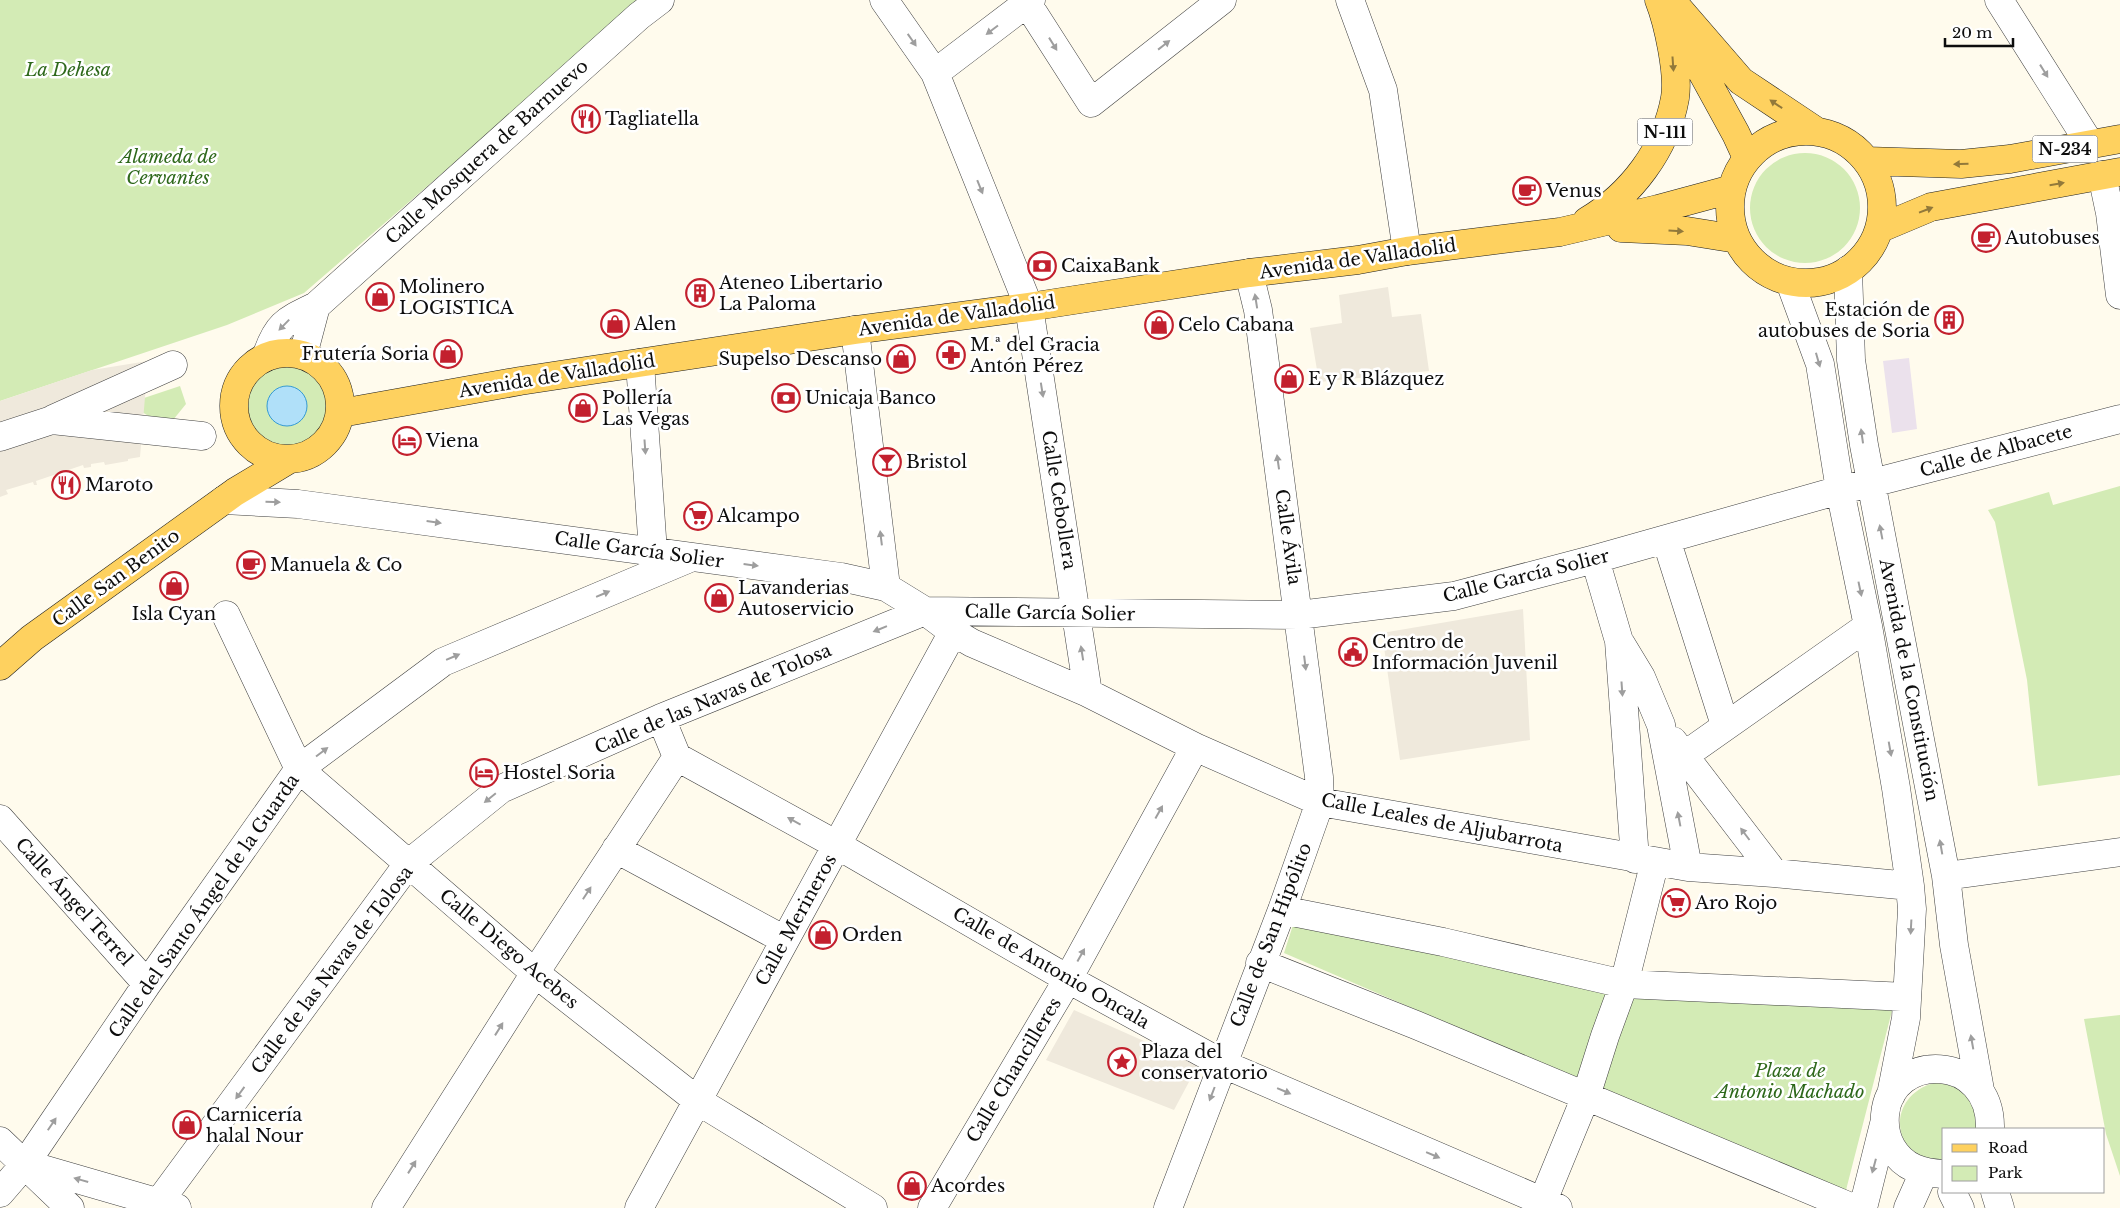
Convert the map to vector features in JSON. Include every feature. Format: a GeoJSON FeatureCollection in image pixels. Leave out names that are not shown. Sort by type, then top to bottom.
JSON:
{"type":"FeatureCollection","features":[{"type":"Feature","properties":{"kind":"main road","name":"N-111"},"geometry":{"type":"LineString","coordinates":[[1661,0],[1736,134],[1747,158]]}},
{"type":"Feature","properties":{"kind":"main road","name":"N-111"},"geometry":{"type":"LineString","coordinates":[[1575,228],[1608,209],[1643,172],[1664,135],[1675,96],[1673,57],[1661,0]]}},
{"type":"Feature","properties":{"kind":"main road"},"geometry":{"type":"LineString","coordinates":[[1671,0],[1741,81],[1816,132]]}},
{"type":"Feature","properties":{"kind":"main road"},"geometry":{"type":"LineString","coordinates":[[1797,131],[1816,132],[1845,141],[1867,161],[1880,187],[1884,211],[1881,228],[1871,247],[1848,270],[1820,282],[1790,282],[1758,267],[1745,253],[1736,239],[1730,214],[1732,189],[1747,158],[1761,145],[1778,136],[1797,131]]}},
{"type":"Feature","properties":{"kind":"main road","name":"N-234"},"geometry":{"type":"LineString","coordinates":[[1867,161],[1961,164],[2010,159],[2120,139]]}},
{"type":"Feature","properties":{"kind":"main road","name":"N-234"},"geometry":{"type":"LineString","coordinates":[[1881,228],[1931,207],[2111,174]]}},
{"type":"Feature","properties":{"kind":"main road"},"geometry":{"type":"LineString","coordinates":[[1575,228],[1658,209],[1732,189]]}},
{"type":"Feature","properties":{"kind":"main road","name":"Avenida de Valladolid"},"geometry":{"type":"LineString","coordinates":[[340,413],[520,381],[855,330],[1028,307],[1249,273],[1358,260],[1407,251],[1560,232],[1575,228]]}},
{"type":"Feature","properties":{"kind":"main road"},"geometry":{"type":"LineString","coordinates":[[1575,228],[1662,230],[1736,239]]}},
{"type":"Feature","properties":{"kind":"main road"},"geometry":{"type":"LineString","coordinates":[[284,353],[303,355],[321,364],[334,379],[340,398],[340,413],[337,427],[328,441],[308,456],[288,460],[265,456],[246,441],[236,424],[234,404],[238,384],[254,364],[266,357],[284,353]]}},
{"type":"Feature","properties":{"kind":"main road"},"geometry":{"type":"LineString","coordinates":[[229,496],[246,441]]}},
{"type":"Feature","properties":{"kind":"main road","name":"Calle San Benito"},"geometry":{"type":"LineString","coordinates":[[0,666],[32,638],[229,496],[288,460]]}},
{"type":"Feature","properties":{"kind":"street","name":"Calle Mosquera de Barnuevo"},"geometry":{"type":"LineString","coordinates":[[266,357],[272,338],[286,320],[316,306],[639,16],[660,0]]}},
{"type":"Feature","properties":{"kind":"street","name":"Calle Cebollera"},"geometry":{"type":"LineString","coordinates":[[884,0],[935,73],[1028,307],[1088,693]]}},
{"type":"Feature","properties":{"kind":"street"},"geometry":{"type":"LineString","coordinates":[[935,73],[1029,1],[1091,103],[1222,0]]}},
{"type":"Feature","properties":{"kind":"street"},"geometry":{"type":"LineString","coordinates":[[1350,0],[1384,90],[1407,251]]}},
{"type":"Feature","properties":{"kind":"street"},"geometry":{"type":"LineString","coordinates":[[1999,0],[2090,144]]}},
{"type":"Feature","properties":{"kind":"street"},"geometry":{"type":"LineString","coordinates":[[2111,174],[2120,295]]}},
{"type":"Feature","properties":{"kind":"street","name":"Avenida de la Constitución"},"geometry":{"type":"LineString","coordinates":[[1848,270],[1851,360],[1864,446],[1946,876],[1954,946],[1980,1090],[1988,1109],[1990,1128]]}},
{"type":"Feature","properties":{"kind":"street","name":"Calle Ávila"},"geometry":{"type":"LineString","coordinates":[[1249,273],[1255,294],[1319,777],[1320,802]]}},
{"type":"Feature","properties":{"kind":"street","name":"Avenida de la Constitución"},"geometry":{"type":"LineString","coordinates":[[1790,282],[1820,364],[1840,490],[1868,626],[1896,788],[1912,908],[1906,1018],[1891,1095],[1886,1108],[1884,1124],[1863,1208]]}},
{"type":"Feature","properties":{"kind":"street"},"geometry":{"type":"LineString","coordinates":[[303,355],[316,306]]}},
{"type":"Feature","properties":{"kind":"street"},"geometry":{"type":"LineString","coordinates":[[855,330],[886,587]]}},
{"type":"Feature","properties":{"kind":"street"},"geometry":{"type":"LineString","coordinates":[[640,363],[653,552]]}},
{"type":"Feature","properties":{"kind":"street"},"geometry":{"type":"LineString","coordinates":[[0,437],[52,420],[173,365]]}},
{"type":"Feature","properties":{"kind":"street","name":"Calle de Albacete"},"geometry":{"type":"LineString","coordinates":[[1872,483],[2120,419]]}},
{"type":"Feature","properties":{"kind":"street"},"geometry":{"type":"LineString","coordinates":[[52,420],[202,436]]}},
{"type":"Feature","properties":{"kind":"street","name":"Calle García Solier"},"geometry":{"type":"LineString","coordinates":[[229,496],[841,577],[886,587],[925,611],[1298,615],[1454,596],[1595,559],[1840,490],[1872,483]]}},
{"type":"Feature","properties":{"kind":"street"},"geometry":{"type":"LineString","coordinates":[[1666,539],[1725,725]]}},
{"type":"Feature","properties":{"kind":"street","name":"Calle del Santo Ángel de la Guarda"},"geometry":{"type":"LineString","coordinates":[[0,1193],[25,1164],[147,984],[299,769],[443,662],[690,558]]}},
{"type":"Feature","properties":{"kind":"street"},"geometry":{"type":"LineString","coordinates":[[1547,1206],[1586,1096],[1604,1036],[1624,984],[1645,860],[1619,640],[1595,559]]}},
{"type":"Feature","properties":{"kind":"street","name":"Calle Leales de Aljubarrota"},"geometry":{"type":"LineString","coordinates":[[925,611],[953,632],[972,643],[1088,693],[1195,747],[1320,802],[1688,867],[1910,886]]}},
{"type":"Feature","properties":{"kind":"street","name":"Calle de las Navas de Tolosa"},"geometry":{"type":"LineString","coordinates":[[169,1205],[408,864],[501,789],[661,718],[925,611]]}},
{"type":"Feature","properties":{"kind":"street","name":"Calle Diego Acebes"},"geometry":{"type":"LineString","coordinates":[[226,615],[299,769],[535,973],[698,1101],[873,1208]]}},
{"type":"Feature","properties":{"kind":"street"},"geometry":{"type":"LineString","coordinates":[[1685,755],[1868,626]]}},
{"type":"Feature","properties":{"kind":"street","name":"Calle Merineros"},"geometry":{"type":"LineString","coordinates":[[639,1208],[953,632]]}},
{"type":"Feature","properties":{"kind":"street"},"geometry":{"type":"LineString","coordinates":[[1619,640],[1641,677],[1660,725],[1688,867]]}},
{"type":"Feature","properties":{"kind":"street"},"geometry":{"type":"LineString","coordinates":[[386,1208],[535,973],[677,757],[661,718]]}},
{"type":"Feature","properties":{"kind":"street"},"geometry":{"type":"LineString","coordinates":[[1660,725],[1774,873]]}},
{"type":"Feature","properties":{"kind":"street","name":"Calle Chancilleres"},"geometry":{"type":"LineString","coordinates":[[932,1208],[1068,979],[1195,747]]}},
{"type":"Feature","properties":{"kind":"street","name":"Calle de Antonio Oncala"},"geometry":{"type":"LineString","coordinates":[[677,757],[837,845],[1068,979],[1223,1064],[1547,1206]]}},
{"type":"Feature","properties":{"kind":"street","name":"Calle de San Hipólito"},"geometry":{"type":"LineString","coordinates":[[1168,1208],[1260,963],[1282,910],[1320,802]]}},
{"type":"Feature","properties":{"kind":"street","name":"Calle Ángel Terrel"},"geometry":{"type":"LineString","coordinates":[[0,820],[147,984]]}},
{"type":"Feature","properties":{"kind":"street"},"geometry":{"type":"LineString","coordinates":[[616,849],[785,940]]}},
{"type":"Feature","properties":{"kind":"street"},"geometry":{"type":"LineString","coordinates":[[1946,876],[2120,852]]}},
{"type":"Feature","properties":{"kind":"street"},"geometry":{"type":"LineString","coordinates":[[1282,910],[1443,942],[1624,984],[1908,997]]}},
{"type":"Feature","properties":{"kind":"street"},"geometry":{"type":"LineString","coordinates":[[1260,963],[1416,1025],[1853,1208]]}},
{"type":"Feature","properties":{"kind":"street"},"geometry":{"type":"LineString","coordinates":[[1891,1095],[1902,1082],[1917,1072],[1934,1068],[1952,1070],[1968,1078],[1980,1090]]}},
{"type":"Feature","properties":{"kind":"street"},"geometry":{"type":"LineString","coordinates":[[1884,1124],[1888,1142],[1897,1156],[1910,1167],[1934,1173],[1908,1208]]}},
{"type":"Feature","properties":{"kind":"street"},"geometry":{"type":"LineString","coordinates":[[0,1140],[70,1208]]}},
{"type":"Feature","properties":{"kind":"street"},"geometry":{"type":"LineString","coordinates":[[25,1164],[169,1205]]}},
{"type":"Feature","properties":{"kind":"street"},"geometry":{"type":"LineString","coordinates":[[94,1208],[97,1202],[114,1190]]}},
{"type":"Feature","properties":{"kind":"street"},"geometry":{"type":"LineString","coordinates":[[1952,1193],[1960,1208]]}},
{"type":"Feature","properties":{"kind":"street"},"geometry":{"type":"LineString","coordinates":[[1995,1193],[2000,1208]]}},
{"type":"Feature","properties":{"kind":"shaded area"},"geometry":{"type":"Polygon","coordinates":[[[1388,287],[1392,317],[1421,314],[1429,371],[1319,382],[1310,328],[1342,323],[1339,295],[1388,287]]]}},
{"type":"Feature","properties":{"kind":"shaded area"},"geometry":{"type":"Polygon","coordinates":[[[1909,358],[1917,429],[1892,433],[1883,361],[1909,358]]]}},
{"type":"Feature","properties":{"kind":"shaded area"},"geometry":{"type":"Polygon","coordinates":[[[148,361],[140,457],[105,465],[104,462],[91,464],[91,467],[84,468],[83,465],[36,481],[37,485],[34,485],[33,482],[6,490],[8,494],[0,497],[0,401],[92,370],[148,361]]]}},
{"type":"Feature","properties":{"kind":"shaded area"},"geometry":{"type":"Polygon","coordinates":[[[1523,609],[1530,740],[1400,760],[1382,633],[1523,609]]]}},
{"type":"Feature","properties":{"kind":"shaded area","name":"Plaza del conservatorio"},"geometry":{"type":"Polygon","coordinates":[[[1074,1010],[1198,1065],[1174,1110],[1046,1060],[1074,1010]]]}},
{"type":"Feature","properties":{"kind":"green space","name":"Alameda de Cervantes"},"geometry":{"type":"Polygon","coordinates":[[[0,0],[642,0],[304,293],[227,325],[0,401],[0,0]]]}},
{"type":"Feature","properties":{"kind":"green space"},"geometry":{"type":"Polygon","coordinates":[[[1805,153],[1816,154],[1826,158],[1844,169],[1855,187],[1859,197],[1859,219],[1855,229],[1844,247],[1826,258],[1816,262],[1805,263],[1794,262],[1784,258],[1766,247],[1755,229],[1751,219],[1750,208],[1751,197],[1755,187],[1766,169],[1784,158],[1794,154],[1805,153]]]}},
{"type":"Feature","properties":{"kind":"green space"},"geometry":{"type":"Polygon","coordinates":[[[287,367],[302,370],[319,384],[323,391],[326,406],[323,421],[309,438],[302,442],[287,445],[272,442],[255,428],[251,421],[248,406],[251,391],[265,374],[272,370],[287,367]]]}},
{"type":"Feature","properties":{"kind":"green space"},"geometry":{"type":"Polygon","coordinates":[[[180,386],[186,404],[173,420],[163,424],[140,411],[132,402],[180,386]]]}},
{"type":"Feature","properties":{"kind":"green space"},"geometry":{"type":"Polygon","coordinates":[[[2120,486],[2120,775],[2038,786],[2027,680],[1995,522],[1988,510],[2049,492],[2053,505],[2120,486]]]}},
{"type":"Feature","properties":{"kind":"green space","name":"Plaza de Antonio Machado"},"geometry":{"type":"Polygon","coordinates":[[[1293,925],[1619,993],[1894,1003],[1845,1194],[1284,953],[1293,925]]]}},
{"type":"Feature","properties":{"kind":"green space"},"geometry":{"type":"Polygon","coordinates":[[[2120,1015],[2120,1176],[2106,1134],[2084,1019],[2120,1015]]]}},
{"type":"Feature","properties":{"kind":"green space"},"geometry":{"type":"Polygon","coordinates":[[[1933,1083],[1952,1086],[1966,1095],[1975,1110],[1976,1128],[1942,1128],[1942,1159],[1928,1159],[1915,1153],[1905,1143],[1901,1130],[1901,1117],[1906,1103],[1916,1091],[1933,1083]]]}},
{"type":"Feature","properties":{"kind":"water"},"geometry":{"type":"Polygon","coordinates":[[[287,386],[301,392],[307,406],[301,420],[287,426],[273,420],[267,406],[273,392],[287,386]]]}},
{"type":"Feature","properties":{"kind":"place","name":"Tagliatella"},"geometry":{"type":"Point","coordinates":[586,119]}},
{"type":"Feature","properties":{"kind":"place","name":"Venus"},"geometry":{"type":"Point","coordinates":[1527,191]}},
{"type":"Feature","properties":{"kind":"place","name":"Autobuses"},"geometry":{"type":"Point","coordinates":[1986,238]}},
{"type":"Feature","properties":{"kind":"place","name":"CaixaBank"},"geometry":{"type":"Point","coordinates":[1042,266]}},
{"type":"Feature","properties":{"kind":"place","name":"Ateneo Libertario La Paloma"},"geometry":{"type":"Point","coordinates":[700,293]}},
{"type":"Feature","properties":{"kind":"place","name":"Molinero LOGISTICA"},"geometry":{"type":"Point","coordinates":[380,297]}},
{"type":"Feature","properties":{"kind":"place","name":"Estación de autobuses de Soria"},"geometry":{"type":"Point","coordinates":[1949,320]}},
{"type":"Feature","properties":{"kind":"place","name":"Alen"},"geometry":{"type":"Point","coordinates":[615,324]}},
{"type":"Feature","properties":{"kind":"place","name":"Celo Cabana"},"geometry":{"type":"Point","coordinates":[1159,325]}},
{"type":"Feature","properties":{"kind":"place","name":"Frutería Soria"},"geometry":{"type":"Point","coordinates":[448,354]}},
{"type":"Feature","properties":{"kind":"place","name":"M.ª del Gracia Antón Pérez"},"geometry":{"type":"Point","coordinates":[951,355]}},
{"type":"Feature","properties":{"kind":"place","name":"Supelso Descanso"},"geometry":{"type":"Point","coordinates":[901,359]}},
{"type":"Feature","properties":{"kind":"place","name":"E y R Blázquez"},"geometry":{"type":"Point","coordinates":[1289,379]}},
{"type":"Feature","properties":{"kind":"place","name":"Unicaja Banco"},"geometry":{"type":"Point","coordinates":[786,398]}},
{"type":"Feature","properties":{"kind":"place","name":"Pollería Las Vegas"},"geometry":{"type":"Point","coordinates":[583,408]}},
{"type":"Feature","properties":{"kind":"place","name":"Viena"},"geometry":{"type":"Point","coordinates":[407,441]}},
{"type":"Feature","properties":{"kind":"place","name":"Bristol"},"geometry":{"type":"Point","coordinates":[887,462]}},
{"type":"Feature","properties":{"kind":"place","name":"Maroto"},"geometry":{"type":"Point","coordinates":[66,485]}},
{"type":"Feature","properties":{"kind":"place","name":"Alcampo"},"geometry":{"type":"Point","coordinates":[698,516]}},
{"type":"Feature","properties":{"kind":"place","name":"Manuela & Co"},"geometry":{"type":"Point","coordinates":[251,565]}},
{"type":"Feature","properties":{"kind":"place","name":"Isla Cyan"},"geometry":{"type":"Point","coordinates":[174,586]}},
{"type":"Feature","properties":{"kind":"place","name":"Lavanderias Autoservicio"},"geometry":{"type":"Point","coordinates":[719,598]}},
{"type":"Feature","properties":{"kind":"place","name":"Centro de Información Juvenil"},"geometry":{"type":"Point","coordinates":[1353,652]}},
{"type":"Feature","properties":{"kind":"place","name":"Hostel Soria"},"geometry":{"type":"Point","coordinates":[484,773]}},
{"type":"Feature","properties":{"kind":"place","name":"Aro Rojo"},"geometry":{"type":"Point","coordinates":[1676,903]}},
{"type":"Feature","properties":{"kind":"place","name":"Orden"},"geometry":{"type":"Point","coordinates":[823,935]}},
{"type":"Feature","properties":{"kind":"place","name":"Plaza del conservatorio"},"geometry":{"type":"Point","coordinates":[1122,1062]}},
{"type":"Feature","properties":{"kind":"place","name":"Carnicería halal Nour"},"geometry":{"type":"Point","coordinates":[187,1125]}},
{"type":"Feature","properties":{"kind":"place","name":"Acordes"},"geometry":{"type":"Point","coordinates":[912,1186]}},
{"type":"Feature","properties":{"kind":"park label","name":"La Dehesa"},"geometry":{"type":"Point","coordinates":[68,70]}}]}
